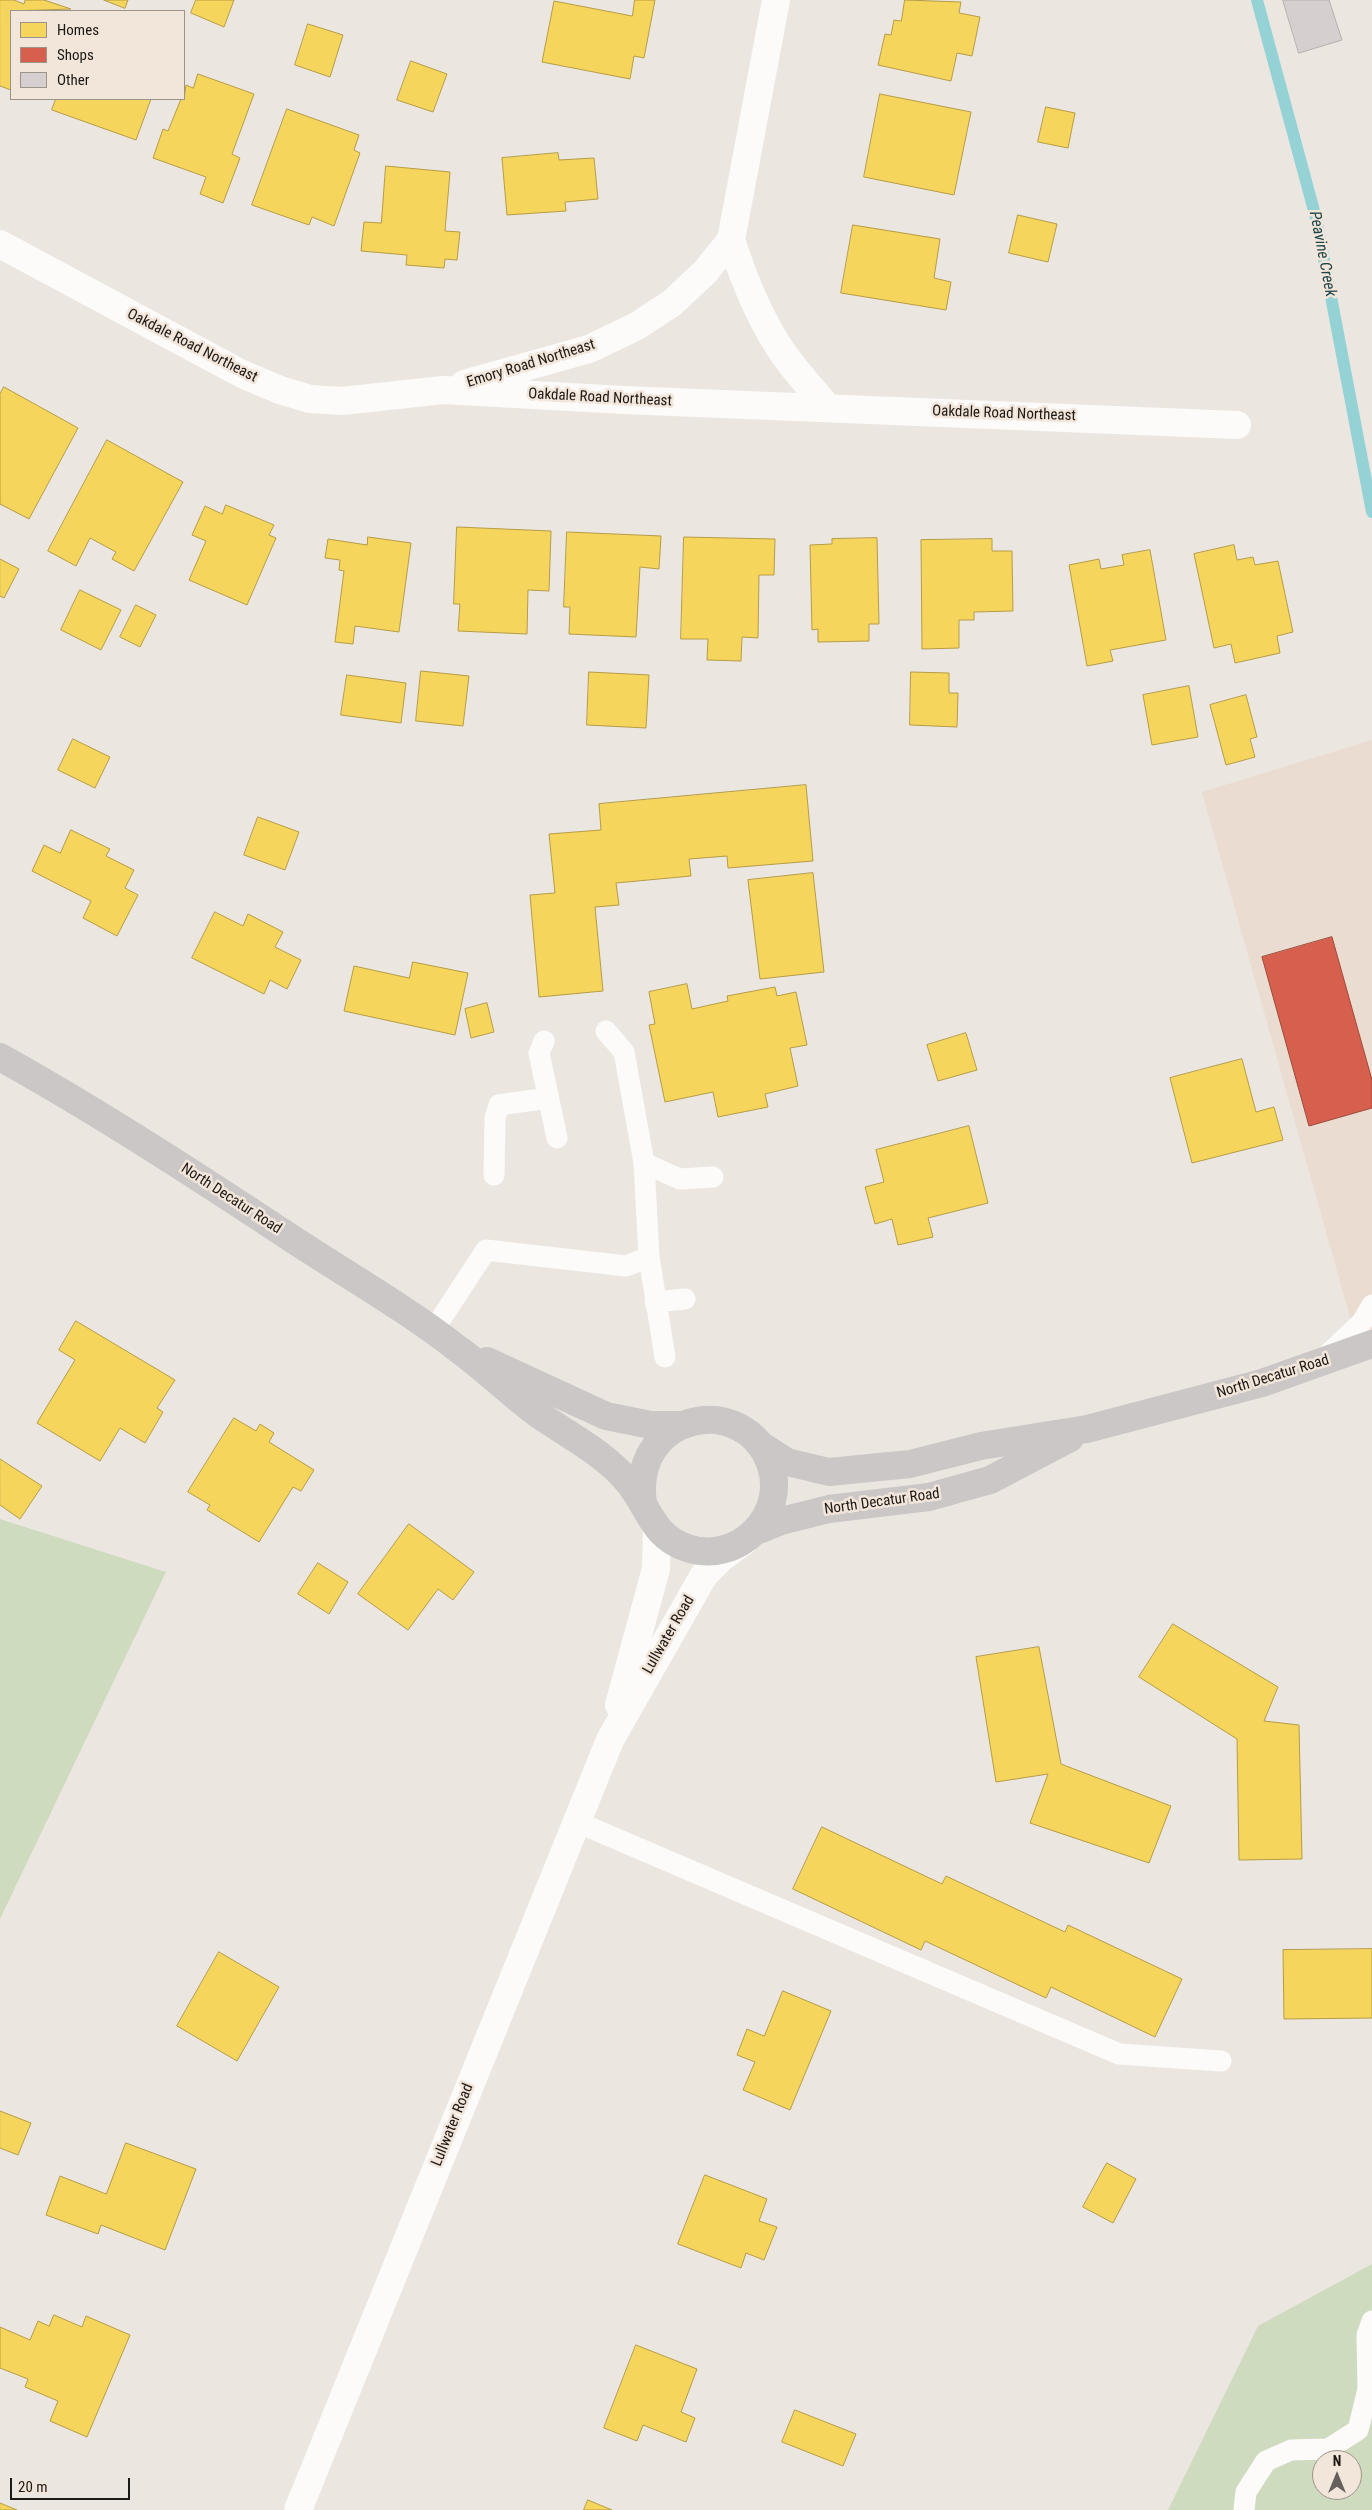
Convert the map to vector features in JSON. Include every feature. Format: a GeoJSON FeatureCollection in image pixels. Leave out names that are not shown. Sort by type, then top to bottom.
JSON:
{"type":"FeatureCollection","features":[{"type":"Feature","properties":{"kind":"main road","name":"North Decatur Road"},"geometry":{"type":"LineString","coordinates":[[0,1057],[142,1143],[458,1348],[535,1412],[610,1465],[628,1481],[657,1529],[678,1545],[704,1552],[724,1550],[781,1521],[829,1509],[928,1498],[990,1480],[1087,1429]]}},
{"type":"Feature","properties":{"kind":"main road","name":"North Decatur Road"},"geometry":{"type":"LineString","coordinates":[[758,1444],[787,1462],[829,1472],[910,1464],[981,1446],[1087,1429],[1262,1383],[1372,1344]]}},
{"type":"Feature","properties":{"kind":"main road","name":"North Decatur Road"},"geometry":{"type":"LineString","coordinates":[[458,1348],[606,1416],[637,1423],[682,1425],[709,1420],[723,1422],[748,1434],[766,1455],[774,1481],[770,1508],[749,1537]]}},
{"type":"Feature","properties":{"kind":"main road","name":"North Decatur Road"},"geometry":{"type":"LineString","coordinates":[[643,1504],[642,1480],[648,1457],[656,1444],[668,1433],[682,1425]]}},
{"type":"Feature","properties":{"kind":"street","name":"Emory Road Northeast"},"geometry":{"type":"LineString","coordinates":[[776,0],[731,240],[743,279],[758,310],[784,355],[827,407]]}},
{"type":"Feature","properties":{"kind":"street","name":"Emory Road Northeast"},"geometry":{"type":"LineString","coordinates":[[443,390],[589,349],[638,326],[672,303],[692,285],[731,240]]}},
{"type":"Feature","properties":{"kind":"street","name":"Oakdale Road Northeast"},"geometry":{"type":"LineString","coordinates":[[0,244],[242,374],[280,390],[310,399],[342,401],[443,390],[1237,425]]}},
{"type":"Feature","properties":{"kind":"street","name":"Lullwater Road"},"geometry":{"type":"LineString","coordinates":[[610,1740],[640,1621],[656,1568],[657,1529]]}},
{"type":"Feature","properties":{"kind":"street","name":"Lullwater Road"},"geometry":{"type":"LineString","coordinates":[[298,2510],[610,1740],[704,1575],[721,1558],[749,1537]]}},
{"type":"Feature","properties":{"kind":"lane"},"geometry":{"type":"LineString","coordinates":[[606,1031],[624,1052],[644,1164],[649,1257],[665,1357]]}},
{"type":"Feature","properties":{"kind":"lane"},"geometry":{"type":"LineString","coordinates":[[544,1041],[539,1053],[556,1138]]}},
{"type":"Feature","properties":{"kind":"lane"},"geometry":{"type":"LineString","coordinates":[[494,1175],[495,1118],[500,1105],[548,1098]]}},
{"type":"Feature","properties":{"kind":"lane"},"geometry":{"type":"LineString","coordinates":[[644,1164],[680,1179],[713,1177]]}},
{"type":"Feature","properties":{"kind":"lane"},"geometry":{"type":"LineString","coordinates":[[433,1331],[486,1250],[626,1266],[649,1257]]}},
{"type":"Feature","properties":{"kind":"lane"},"geometry":{"type":"LineString","coordinates":[[655,1302],[685,1299]]}},
{"type":"Feature","properties":{"kind":"lane"},"geometry":{"type":"LineString","coordinates":[[1320,1363],[1362,1322],[1372,1305]]}},
{"type":"Feature","properties":{"kind":"lane"},"geometry":{"type":"LineString","coordinates":[[576,1822],[1119,2054],[1221,2061]]}},
{"type":"Feature","properties":{"kind":"lane"},"geometry":{"type":"LineString","coordinates":[[1244,2510],[1246,2492],[1266,2461],[1291,2450],[1328,2449],[1358,2430],[1368,2388],[1366,2335],[1372,2321]]}},
{"type":"Feature","properties":{"kind":"shaded area"},"geometry":{"type":"Polygon","coordinates":[[[1372,740],[1372,1358],[1359,1349],[1202,792],[1372,740]]]}},
{"type":"Feature","properties":{"kind":"green space"},"geometry":{"type":"Polygon","coordinates":[[[0,1519],[166,1572],[0,1919],[0,1519]]]}},
{"type":"Feature","properties":{"kind":"green space"},"geometry":{"type":"Polygon","coordinates":[[[1372,2264],[1372,2510],[1168,2510],[1258,2326],[1372,2264]]]}},
{"type":"Feature","properties":{"kind":"building: Homes"},"geometry":{"type":"Polygon","coordinates":[[[0,0],[14,0],[24,4],[25,0],[44,0],[71,9],[10,10],[10,90],[0,86],[0,0]]]}},
{"type":"Feature","properties":{"kind":"building: Homes"},"geometry":{"type":"Polygon","coordinates":[[[104,0],[128,0],[125,8],[104,0]]]}},
{"type":"Feature","properties":{"kind":"building: Homes"},"geometry":{"type":"Polygon","coordinates":[[[196,0],[234,0],[224,27],[191,13],[196,0]]]}},
{"type":"Feature","properties":{"kind":"building: Homes"},"geometry":{"type":"Polygon","coordinates":[[[635,0],[655,0],[644,58],[634,56],[630,79],[542,62],[554,1],[632,16],[635,0]]]}},
{"type":"Feature","properties":{"kind":"building: Homes"},"geometry":{"type":"Polygon","coordinates":[[[905,0],[961,2],[959,13],[980,17],[972,56],[957,53],[951,81],[878,65],[885,34],[891,35],[894,20],[901,21],[905,0]]]}},
{"type":"Feature","properties":{"kind":"building: Homes"},"geometry":{"type":"Polygon","coordinates":[[[308,24],[343,35],[330,77],[295,65],[308,24]]]}},
{"type":"Feature","properties":{"kind":"building: Homes"},"geometry":{"type":"Polygon","coordinates":[[[411,61],[447,74],[433,112],[397,100],[411,61]]]}},
{"type":"Feature","properties":{"kind":"building: Homes"},"geometry":{"type":"Polygon","coordinates":[[[198,74],[254,94],[232,154],[240,158],[223,203],[200,194],[206,177],[153,158],[163,129],[168,131],[181,100],[185,100],[186,85],[193,88],[198,74]]]}},
{"type":"Feature","properties":{"kind":"building: Homes"},"geometry":{"type":"Polygon","coordinates":[[[880,94],[971,112],[954,195],[864,177],[880,94]]]}},
{"type":"Feature","properties":{"kind":"building: Homes"},"geometry":{"type":"Polygon","coordinates":[[[56,100],[151,100],[136,140],[52,110],[56,100]]]}},
{"type":"Feature","properties":{"kind":"building: Homes"},"geometry":{"type":"Polygon","coordinates":[[[1046,107],[1075,113],[1068,148],[1038,142],[1046,107]]]}},
{"type":"Feature","properties":{"kind":"building: Homes"},"geometry":{"type":"Polygon","coordinates":[[[287,109],[359,135],[354,150],[360,153],[334,226],[312,217],[309,225],[252,205],[287,109]]]}},
{"type":"Feature","properties":{"kind":"building: Homes"},"geometry":{"type":"Polygon","coordinates":[[[558,153],[559,160],[594,158],[598,199],[565,202],[566,211],[507,215],[502,158],[558,153]]]}},
{"type":"Feature","properties":{"kind":"building: Homes"},"geometry":{"type":"Polygon","coordinates":[[[386,166],[450,172],[445,231],[460,232],[457,260],[445,259],[444,268],[406,265],[407,255],[361,251],[364,222],[381,223],[386,166]]]}},
{"type":"Feature","properties":{"kind":"building: Homes"},"geometry":{"type":"Polygon","coordinates":[[[1018,215],[1057,224],[1048,262],[1009,253],[1018,215]]]}},
{"type":"Feature","properties":{"kind":"building: Homes"},"geometry":{"type":"Polygon","coordinates":[[[853,225],[940,239],[934,278],[951,282],[946,310],[841,293],[853,225]]]}},
{"type":"Feature","properties":{"kind":"building: Homes"},"geometry":{"type":"Polygon","coordinates":[[[4,387],[78,428],[29,519],[0,504],[0,394],[4,387]]]}},
{"type":"Feature","properties":{"kind":"building: Homes"},"geometry":{"type":"Polygon","coordinates":[[[107,440],[183,482],[134,571],[112,559],[116,552],[90,538],[76,566],[48,551],[107,440]]]}},
{"type":"Feature","properties":{"kind":"building: Homes"},"geometry":{"type":"Polygon","coordinates":[[[226,505],[274,525],[269,535],[276,538],[247,605],[189,580],[206,541],[192,535],[205,506],[222,514],[226,505]]]}},
{"type":"Feature","properties":{"kind":"building: Homes"},"geometry":{"type":"Polygon","coordinates":[[[457,527],[551,531],[549,591],[528,590],[527,634],[458,631],[460,604],[454,604],[457,527]]]}},
{"type":"Feature","properties":{"kind":"building: Homes"},"geometry":{"type":"Polygon","coordinates":[[[567,532],[661,536],[659,569],[640,567],[636,637],[569,634],[570,607],[564,607],[567,532]]]}},
{"type":"Feature","properties":{"kind":"building: Homes"},"geometry":{"type":"Polygon","coordinates":[[[368,537],[411,543],[399,632],[355,626],[353,644],[335,642],[344,571],[339,570],[340,560],[325,558],[328,539],[367,545],[368,537]]]}},
{"type":"Feature","properties":{"kind":"building: Homes"},"geometry":{"type":"Polygon","coordinates":[[[684,537],[775,539],[774,575],[759,575],[758,638],[742,637],[741,661],[707,660],[708,639],[681,639],[684,537]]]}},
{"type":"Feature","properties":{"kind":"building: Homes"},"geometry":{"type":"Polygon","coordinates":[[[877,538],[879,624],[869,624],[869,641],[818,642],[818,629],[812,630],[810,545],[832,544],[832,539],[877,538]]]}},
{"type":"Feature","properties":{"kind":"building: Homes"},"geometry":{"type":"Polygon","coordinates":[[[992,539],[992,551],[1012,551],[1013,611],[974,612],[974,620],[959,620],[959,648],[922,649],[921,540],[992,539]]]}},
{"type":"Feature","properties":{"kind":"building: Homes"},"geometry":{"type":"Polygon","coordinates":[[[1234,545],[1237,560],[1253,557],[1255,565],[1278,561],[1293,632],[1277,636],[1280,653],[1235,663],[1231,644],[1214,648],[1194,554],[1234,545]]]}},
{"type":"Feature","properties":{"kind":"building: Homes"},"geometry":{"type":"Polygon","coordinates":[[[1150,550],[1166,640],[1110,650],[1113,661],[1087,666],[1069,565],[1099,559],[1101,569],[1124,565],[1122,555],[1150,550]]]}},
{"type":"Feature","properties":{"kind":"building: Homes"},"geometry":{"type":"Polygon","coordinates":[[[0,559],[19,569],[4,598],[0,596],[0,559]]]}},
{"type":"Feature","properties":{"kind":"building: Homes"},"geometry":{"type":"Polygon","coordinates":[[[80,590],[121,610],[101,650],[61,630],[80,590]]]}},
{"type":"Feature","properties":{"kind":"building: Homes"},"geometry":{"type":"Polygon","coordinates":[[[136,605],[156,615],[140,647],[120,637],[136,605]]]}},
{"type":"Feature","properties":{"kind":"building: Homes"},"geometry":{"type":"Polygon","coordinates":[[[421,671],[469,676],[463,726],[416,721],[421,671]]]}},
{"type":"Feature","properties":{"kind":"building: Homes"},"geometry":{"type":"Polygon","coordinates":[[[589,672],[649,675],[646,728],[587,725],[589,672]]]}},
{"type":"Feature","properties":{"kind":"building: Homes"},"geometry":{"type":"Polygon","coordinates":[[[911,672],[949,673],[949,693],[958,693],[957,727],[910,725],[911,672]]]}},
{"type":"Feature","properties":{"kind":"building: Homes"},"geometry":{"type":"Polygon","coordinates":[[[347,675],[406,683],[401,723],[341,715],[347,675]]]}},
{"type":"Feature","properties":{"kind":"building: Homes"},"geometry":{"type":"Polygon","coordinates":[[[1189,686],[1198,737],[1152,745],[1143,695],[1189,686]]]}},
{"type":"Feature","properties":{"kind":"building: Homes"},"geometry":{"type":"Polygon","coordinates":[[[1246,695],[1257,737],[1250,739],[1255,757],[1226,765],[1210,705],[1246,695]]]}},
{"type":"Feature","properties":{"kind":"building: Homes"},"geometry":{"type":"Polygon","coordinates":[[[73,739],[110,757],[95,788],[58,770],[73,739]]]}},
{"type":"Feature","properties":{"kind":"building: Homes"},"geometry":{"type":"Polygon","coordinates":[[[806,785],[813,861],[728,868],[727,856],[689,859],[691,876],[616,883],[619,905],[595,907],[603,991],[539,997],[530,895],[555,893],[549,834],[601,830],[599,804],[806,785]]]}},
{"type":"Feature","properties":{"kind":"building: Homes"},"geometry":{"type":"Polygon","coordinates":[[[258,817],[299,832],[285,870],[244,855],[258,817]]]}},
{"type":"Feature","properties":{"kind":"building: Homes"},"geometry":{"type":"Polygon","coordinates":[[[71,830],[110,849],[106,856],[134,870],[125,888],[138,895],[117,936],[83,918],[91,901],[32,871],[44,845],[60,853],[71,830]]]}},
{"type":"Feature","properties":{"kind":"building: Homes"},"geometry":{"type":"Polygon","coordinates":[[[813,873],[824,972],[760,979],[748,880],[813,873]]]}},
{"type":"Feature","properties":{"kind":"building: Homes"},"geometry":{"type":"Polygon","coordinates":[[[215,912],[243,926],[248,914],[283,932],[275,947],[301,960],[287,989],[270,980],[264,994],[192,958],[215,912]]]}},
{"type":"Feature","properties":{"kind":"building: Homes"},"geometry":{"type":"Polygon","coordinates":[[[413,962],[468,973],[455,1035],[344,1011],[354,966],[409,978],[413,962]]]}},
{"type":"Feature","properties":{"kind":"building: Homes"},"geometry":{"type":"Polygon","coordinates":[[[687,984],[692,1009],[728,1001],[727,996],[775,987],[777,996],[796,992],[807,1045],[790,1048],[798,1086],[765,1094],[768,1107],[718,1117],[713,1092],[665,1102],[649,1025],[655,1024],[649,992],[687,984]]]}},
{"type":"Feature","properties":{"kind":"building: Homes"},"geometry":{"type":"Polygon","coordinates":[[[487,1003],[494,1032],[471,1038],[465,1009],[487,1003]]]}},
{"type":"Feature","properties":{"kind":"building: Homes"},"geometry":{"type":"Polygon","coordinates":[[[966,1033],[977,1070],[938,1081],[927,1045],[966,1033]]]}},
{"type":"Feature","properties":{"kind":"building: Homes"},"geometry":{"type":"Polygon","coordinates":[[[1242,1059],[1256,1112],[1274,1107],[1283,1140],[1192,1163],[1170,1078],[1242,1059]]]}},
{"type":"Feature","properties":{"kind":"building: Homes"},"geometry":{"type":"Polygon","coordinates":[[[969,1126],[988,1203],[928,1218],[933,1237],[898,1245],[892,1219],[875,1224],[865,1187],[884,1182],[876,1150],[969,1126]]]}},
{"type":"Feature","properties":{"kind":"building: Homes"},"geometry":{"type":"Polygon","coordinates":[[[76,1321],[175,1380],[157,1408],[163,1412],[145,1443],[120,1428],[100,1461],[37,1423],[75,1360],[59,1350],[76,1321]]]}},
{"type":"Feature","properties":{"kind":"building: Homes"},"geometry":{"type":"Polygon","coordinates":[[[234,1418],[256,1431],[260,1424],[274,1433],[269,1442],[314,1470],[301,1491],[293,1487],[259,1542],[207,1510],[210,1505],[188,1492],[234,1418]]]}},
{"type":"Feature","properties":{"kind":"building: Homes"},"geometry":{"type":"Polygon","coordinates":[[[0,1459],[42,1486],[20,1519],[0,1505],[0,1459]]]}},
{"type":"Feature","properties":{"kind":"building: Homes"},"geometry":{"type":"Polygon","coordinates":[[[409,1524],[474,1572],[453,1600],[438,1589],[408,1630],[358,1594],[409,1524]]]}},
{"type":"Feature","properties":{"kind":"building: Homes"},"geometry":{"type":"Polygon","coordinates":[[[318,1563],[348,1582],[329,1614],[298,1594],[318,1563]]]}},
{"type":"Feature","properties":{"kind":"building: Homes"},"geometry":{"type":"Polygon","coordinates":[[[1173,1624],[1278,1687],[1264,1721],[1299,1725],[1302,1859],[1239,1860],[1237,1739],[1139,1677],[1173,1624]]]}},
{"type":"Feature","properties":{"kind":"building: Homes"},"geometry":{"type":"Polygon","coordinates":[[[1039,1647],[1061,1764],[1171,1806],[1149,1863],[1030,1823],[1048,1774],[996,1782],[976,1657],[1039,1647]]]}},
{"type":"Feature","properties":{"kind":"building: Homes"},"geometry":{"type":"Polygon","coordinates":[[[822,1827],[942,1884],[946,1876],[1065,1932],[1068,1925],[1182,1979],[1155,2037],[1051,1987],[1046,1998],[925,1941],[921,1950],[793,1889],[822,1827]]]}},
{"type":"Feature","properties":{"kind":"building: Homes"},"geometry":{"type":"Polygon","coordinates":[[[1372,1949],[1372,2018],[1284,2019],[1283,1950],[1372,1949]]]}},
{"type":"Feature","properties":{"kind":"building: Homes"},"geometry":{"type":"Polygon","coordinates":[[[219,1952],[279,1987],[237,2061],[177,2026],[219,1952]]]}},
{"type":"Feature","properties":{"kind":"building: Homes"},"geometry":{"type":"Polygon","coordinates":[[[783,1991],[831,2011],[790,2110],[743,2090],[755,2062],[737,2055],[747,2029],[764,2036],[783,1991]]]}},
{"type":"Feature","properties":{"kind":"building: Homes"},"geometry":{"type":"Polygon","coordinates":[[[0,2111],[31,2123],[18,2155],[0,2148],[0,2111]]]}},
{"type":"Feature","properties":{"kind":"building: Homes"},"geometry":{"type":"Polygon","coordinates":[[[126,2143],[196,2169],[165,2250],[101,2225],[98,2234],[46,2215],[60,2176],[106,2194],[126,2143]]]}},
{"type":"Feature","properties":{"kind":"building: Homes"},"geometry":{"type":"Polygon","coordinates":[[[1107,2163],[1136,2179],[1113,2223],[1083,2207],[1107,2163]]]}},
{"type":"Feature","properties":{"kind":"building: Homes"},"geometry":{"type":"Polygon","coordinates":[[[705,2175],[767,2199],[759,2221],[777,2227],[764,2260],[746,2253],[741,2268],[678,2244],[705,2175]]]}},
{"type":"Feature","properties":{"kind":"building: Homes"},"geometry":{"type":"Polygon","coordinates":[[[54,2315],[82,2327],[86,2316],[130,2335],[87,2437],[50,2421],[58,2401],[25,2387],[28,2379],[0,2368],[0,2327],[30,2340],[38,2321],[49,2326],[54,2315]]]}},
{"type":"Feature","properties":{"kind":"building: Homes"},"geometry":{"type":"Polygon","coordinates":[[[636,2345],[697,2369],[681,2412],[695,2418],[686,2442],[643,2425],[637,2441],[604,2428],[636,2345]]]}},
{"type":"Feature","properties":{"kind":"building: Homes"},"geometry":{"type":"Polygon","coordinates":[[[795,2410],[856,2434],[843,2466],[782,2442],[795,2410]]]}},
{"type":"Feature","properties":{"kind":"building: Homes"},"geometry":{"type":"Polygon","coordinates":[[[588,2500],[612,2510],[584,2510],[588,2500]]]}},
{"type":"Feature","properties":{"kind":"building: Homes"},"geometry":{"type":"Polygon","coordinates":[[[0,2503],[17,2510],[0,2510],[0,2503]]]}},
{"type":"Feature","properties":{"kind":"building: Shops"},"geometry":{"type":"Polygon","coordinates":[[[1332,937],[1372,1080],[1372,1108],[1309,1126],[1262,957],[1332,937]]]}},
{"type":"Feature","properties":{"kind":"building: Other"},"geometry":{"type":"Polygon","coordinates":[[[1283,0],[1329,0],[1342,40],[1299,53],[1283,0]]]}},
{"type":"Feature","properties":{"kind":"waterway","name":"Peavine Creek"},"geometry":{"type":"LineString","coordinates":[[1257,0],[1316,218],[1372,512]]}}]}
